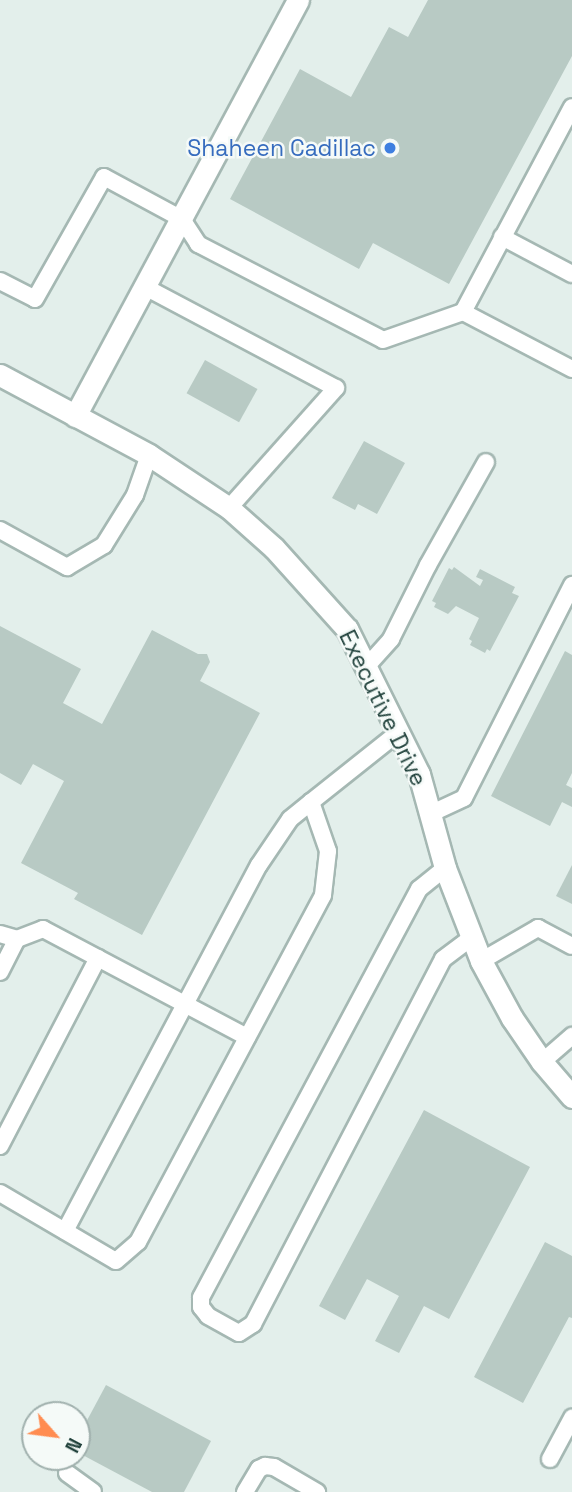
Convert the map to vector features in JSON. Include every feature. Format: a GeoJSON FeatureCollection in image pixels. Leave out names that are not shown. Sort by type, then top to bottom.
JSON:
{"type":"FeatureCollection","features":[{"type":"Feature","properties":{"kind":"street"},"geometry":{"type":"LineString","coordinates":[[75,416],[295,1]]}},
{"type":"Feature","properties":{"kind":"street","name":"Executive Drive"},"geometry":{"type":"LineString","coordinates":[[0,376],[149,455],[229,508],[274,548],[347,629],[419,774],[445,867],[470,939],[512,1018],[542,1062],[572,1097]]}},
{"type":"Feature","properties":{"kind":"lane"},"geometry":{"type":"LineString","coordinates":[[0,282],[35,299],[104,177],[181,219],[198,244],[383,340],[463,312],[572,107]]}},
{"type":"Feature","properties":{"kind":"lane"},"geometry":{"type":"LineString","coordinates":[[502,237],[571,272]]}},
{"type":"Feature","properties":{"kind":"lane"},"geometry":{"type":"LineString","coordinates":[[145,288],[336,388],[229,508]]}},
{"type":"Feature","properties":{"kind":"lane"},"geometry":{"type":"LineString","coordinates":[[463,312],[572,369]]}},
{"type":"Feature","properties":{"kind":"lane"},"geometry":{"type":"LineString","coordinates":[[0,530],[66,567],[104,545],[135,495],[149,455]]}},
{"type":"Feature","properties":{"kind":"lane"},"geometry":{"type":"LineString","coordinates":[[367,666],[391,639],[428,565],[486,462]]}},
{"type":"Feature","properties":{"kind":"lane"},"geometry":{"type":"LineString","coordinates":[[432,813],[464,798],[567,605],[572,584]]}},
{"type":"Feature","properties":{"kind":"lane"},"geometry":{"type":"LineString","coordinates":[[65,1231],[260,865],[290,819],[399,732]]}},
{"type":"Feature","properties":{"kind":"lane"},"geometry":{"type":"LineString","coordinates":[[0,1193],[117,1261],[138,1242],[323,895],[328,851],[311,802]]}},
{"type":"Feature","properties":{"kind":"lane"},"geometry":{"type":"LineString","coordinates":[[445,867],[419,889],[201,1298],[201,1307],[208,1316],[239,1333],[253,1324],[443,959],[470,939]]}},
{"type":"Feature","properties":{"kind":"lane"},"geometry":{"type":"LineString","coordinates":[[0,934],[17,939],[43,929],[247,1037]]}},
{"type":"Feature","properties":{"kind":"lane"},"geometry":{"type":"LineString","coordinates":[[481,961],[538,929],[572,946]]}},
{"type":"Feature","properties":{"kind":"lane"},"geometry":{"type":"LineString","coordinates":[[0,972],[17,939]]}},
{"type":"Feature","properties":{"kind":"lane"},"geometry":{"type":"LineString","coordinates":[[0,1146],[98,957]]}},
{"type":"Feature","properties":{"kind":"lane"},"geometry":{"type":"LineString","coordinates":[[542,1062],[572,1036]]}},
{"type":"Feature","properties":{"kind":"lane"},"geometry":{"type":"LineString","coordinates":[[550,1459],[572,1418]]}},
{"type":"Feature","properties":{"kind":"lane"},"geometry":{"type":"LineString","coordinates":[[245,1492],[259,1469],[265,1466],[274,1467],[317,1492]]}},
{"type":"Feature","properties":{"kind":"lane"},"geometry":{"type":"LineString","coordinates":[[67,1473],[93,1492]]}},
{"type":"Feature","properties":{"kind":"building","name":"Shaheen Cadillac"},"geometry":{"type":"Polygon","coordinates":[[[428,0],[572,0],[572,56],[449,284],[373,243],[359,269],[230,199],[300,69],[351,97],[389,27],[408,37],[428,0]]]}},
{"type":"Feature","properties":{"kind":"building"},"geometry":{"type":"Polygon","coordinates":[[[205,360],[257,389],[239,422],[187,393],[205,360]]]}},
{"type":"Feature","properties":{"kind":"building"},"geometry":{"type":"Polygon","coordinates":[[[364,441],[405,463],[377,514],[358,504],[355,510],[332,498],[364,441]]]}},
{"type":"Feature","properties":{"kind":"building"},"geometry":{"type":"Polygon","coordinates":[[[454,567],[480,586],[483,580],[476,577],[480,569],[515,587],[512,593],[519,596],[490,651],[487,649],[485,653],[470,645],[472,641],[469,639],[479,618],[456,606],[448,614],[434,607],[436,603],[432,601],[449,568],[452,570],[454,567]]]}},
{"type":"Feature","properties":{"kind":"building"},"geometry":{"type":"Polygon","coordinates":[[[0,626],[81,669],[63,703],[102,724],[152,630],[198,654],[207,654],[210,662],[200,681],[260,713],[142,935],[74,899],[78,893],[21,863],[64,781],[33,764],[21,785],[0,773],[0,626]]]}},
{"type":"Feature","properties":{"kind":"building"},"geometry":{"type":"Polygon","coordinates":[[[565,651],[572,655],[572,773],[566,785],[572,788],[572,807],[562,802],[550,826],[491,796],[565,651]]]}},
{"type":"Feature","properties":{"kind":"building"},"geometry":{"type":"Polygon","coordinates":[[[572,865],[572,904],[556,896],[572,865]]]}},
{"type":"Feature","properties":{"kind":"building"},"geometry":{"type":"Polygon","coordinates":[[[424,1110],[530,1167],[449,1319],[424,1306],[399,1353],[375,1341],[399,1296],[367,1279],[345,1320],[319,1306],[424,1110]]]}},
{"type":"Feature","properties":{"kind":"building"},"geometry":{"type":"Polygon","coordinates":[[[545,1242],[572,1256],[572,1318],[569,1317],[523,1403],[474,1377],[545,1242]]]}},
{"type":"Feature","properties":{"kind":"building"},"geometry":{"type":"Polygon","coordinates":[[[106,1385],[211,1441],[184,1492],[152,1492],[91,1459],[91,1413],[106,1385]]]}},
{"type":"Feature","properties":{"kind":"place","name":"Shaheen Cadillac"},"geometry":{"type":"Point","coordinates":[390,148]}}]}
